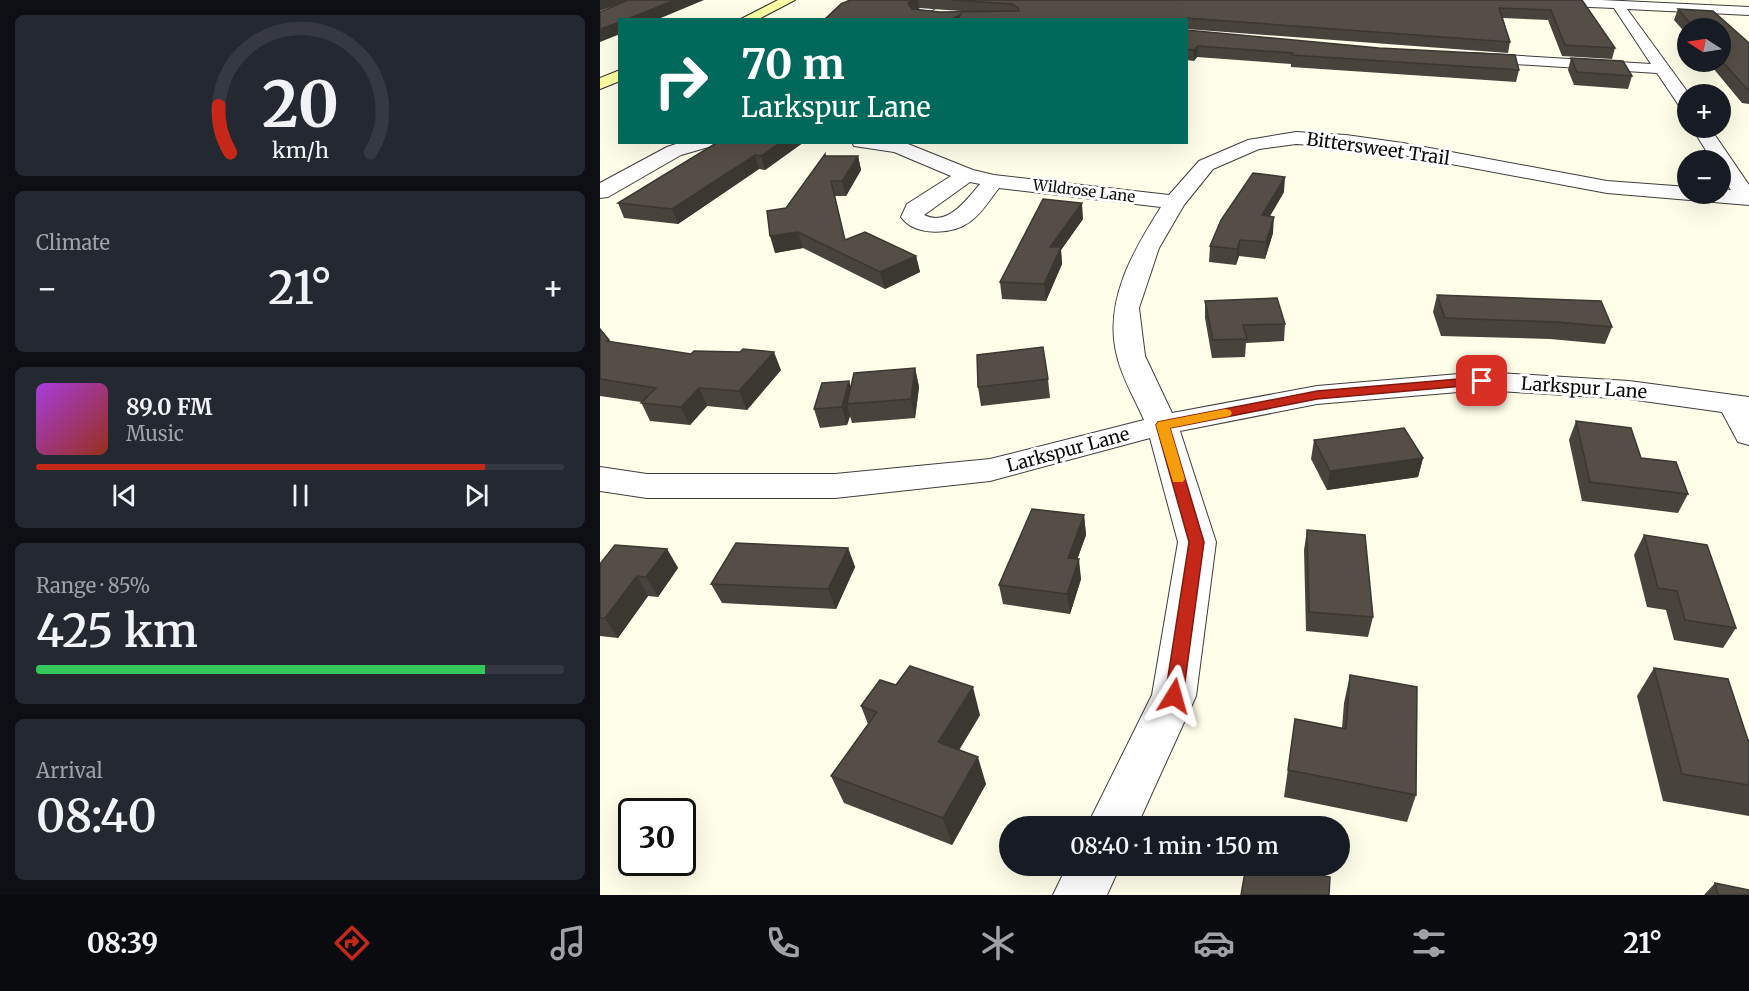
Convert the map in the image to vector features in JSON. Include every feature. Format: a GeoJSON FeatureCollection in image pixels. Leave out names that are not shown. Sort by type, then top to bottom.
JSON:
{"type":"FeatureCollection","features":[{"type":"Feature","properties":{"kind":"street"},"geometry":{"type":"LineString","coordinates":[[749,18],[789,0]]}},
{"type":"Feature","properties":{"kind":"street"},"geometry":{"type":"LineString","coordinates":[[914,17],[941,0]]}},
{"type":"Feature","properties":{"kind":"street"},"geometry":{"type":"LineString","coordinates":[[1520,0],[1749,11]]}},
{"type":"Feature","properties":{"kind":"street"},"geometry":{"type":"LineString","coordinates":[[1618,5],[1677,90]]}},
{"type":"Feature","properties":{"kind":"street"},"geometry":{"type":"LineString","coordinates":[[914,17],[942,15]]}},
{"type":"Feature","properties":{"kind":"street"},"geometry":{"type":"LineString","coordinates":[[1461,57],[1663,69]]}},
{"type":"Feature","properties":{"kind":"street"},"geometry":{"type":"LineString","coordinates":[[600,84],[618,76]]}},
{"type":"Feature","properties":{"kind":"street","name":"Bittersweet Trail"},"geometry":{"type":"LineString","coordinates":[[1117,816],[1174,696],[1197,542],[1162,425],[1131,356],[1126,308],[1148,248],[1175,202],[1206,165],[1255,144],[1296,138],[1346,141],[1403,149],[1597,186],[1677,192]]}},
{"type":"Feature","properties":{"kind":"street"},"geometry":{"type":"LineString","coordinates":[[1708,138],[1748,198]]}},
{"type":"Feature","properties":{"kind":"street"},"geometry":{"type":"LineString","coordinates":[[600,192],[675,151],[698,144]]}},
{"type":"Feature","properties":{"kind":"street","name":"Wildrose Lane"},"geometry":{"type":"LineString","coordinates":[[876,144],[898,147],[967,176],[1175,202]]}},
{"type":"Feature","properties":{"kind":"street"},"geometry":{"type":"LineString","coordinates":[[967,176],[915,209],[912,217],[921,223],[930,224],[957,220],[964,216],[994,181]]}},
{"type":"Feature","properties":{"kind":"street"},"geometry":{"type":"LineString","coordinates":[[1731,197],[1748,198]]}},
{"type":"Feature","properties":{"kind":"street","name":"Larkspur Lane"},"geometry":{"type":"LineString","coordinates":[[600,478],[647,486],[835,486],[990,470],[1162,425],[1317,395],[1482,381],[1629,390],[1742,405]]}},
{"type":"Feature","properties":{"kind":"street"},"geometry":{"type":"LineString","coordinates":[[1742,405],[1749,435]]}},
{"type":"Feature","properties":{"kind":"street"},"geometry":{"type":"LineString","coordinates":[[1080,895],[1089,876]]}},
{"type":"Feature","properties":{"kind":"building"},"geometry":{"type":"Polygon","coordinates":[[[628,0],[675,0],[630,18],[618,18],[618,23],[600,29],[600,12],[628,0]]]}},
{"type":"Feature","properties":{"kind":"building"},"geometry":{"type":"Polygon","coordinates":[[[850,0],[914,0],[908,3],[912,9],[940,12],[1019,11],[1012,4],[951,0],[1582,0],[1615,48],[1565,45],[1551,10],[1499,8],[1510,42],[1188,18],[959,18],[961,14],[954,18],[826,18],[841,4],[850,0]]]}},
{"type":"Feature","properties":{"kind":"building"},"geometry":{"type":"Polygon","coordinates":[[[1678,9],[1713,11],[1721,18],[1686,18],[1678,9]]]}},
{"type":"Feature","properties":{"kind":"building"},"geometry":{"type":"Polygon","coordinates":[[[1731,27],[1749,43],[1748,90],[1731,71],[1731,27]]]}},
{"type":"Feature","properties":{"kind":"building"},"geometry":{"type":"Polygon","coordinates":[[[1188,30],[1379,48],[1515,55],[1519,70],[1292,55],[1293,53],[1198,46],[1194,50],[1188,49],[1188,30]]]}},
{"type":"Feature","properties":{"kind":"building"},"geometry":{"type":"Polygon","coordinates":[[[1571,58],[1623,61],[1632,76],[1577,72],[1571,58]]]}},
{"type":"Feature","properties":{"kind":"building"},"geometry":{"type":"Polygon","coordinates":[[[715,144],[778,144],[761,156],[755,155],[672,209],[618,203],[715,144]]]}},
{"type":"Feature","properties":{"kind":"building"},"geometry":{"type":"Polygon","coordinates":[[[825,154],[825,156],[858,156],[842,181],[831,181],[845,240],[865,232],[916,256],[880,272],[798,232],[770,236],[767,211],[786,208],[825,154]]]}},
{"type":"Feature","properties":{"kind":"building"},"geometry":{"type":"Polygon","coordinates":[[[1253,173],[1285,177],[1262,215],[1274,217],[1266,242],[1240,240],[1237,249],[1210,246],[1221,220],[1253,173]]]}},
{"type":"Feature","properties":{"kind":"building"},"geometry":{"type":"Polygon","coordinates":[[[1043,199],[1082,203],[1050,247],[1061,247],[1044,284],[1000,282],[1043,199]]]}},
{"type":"Feature","properties":{"kind":"building"},"geometry":{"type":"Polygon","coordinates":[[[1437,295],[1601,301],[1612,327],[1556,322],[1445,318],[1437,295]]]}},
{"type":"Feature","properties":{"kind":"building"},"geometry":{"type":"Polygon","coordinates":[[[1277,298],[1285,324],[1243,325],[1247,339],[1213,340],[1205,301],[1277,298]]]}},
{"type":"Feature","properties":{"kind":"building"},"geometry":{"type":"Polygon","coordinates":[[[600,329],[609,340],[606,341],[691,354],[694,351],[740,352],[743,349],[774,352],[739,391],[699,388],[681,407],[641,403],[656,388],[600,379],[600,329]]]}},
{"type":"Feature","properties":{"kind":"building"},"geometry":{"type":"Polygon","coordinates":[[[1043,347],[1048,379],[978,387],[977,355],[1043,347]]]}},
{"type":"Feature","properties":{"kind":"building"},"geometry":{"type":"Polygon","coordinates":[[[915,368],[911,399],[847,404],[854,373],[915,368]]]}},
{"type":"Feature","properties":{"kind":"building"},"geometry":{"type":"Polygon","coordinates":[[[849,381],[842,407],[814,409],[822,383],[849,381]]]}},
{"type":"Feature","properties":{"kind":"building"},"geometry":{"type":"Polygon","coordinates":[[[1576,421],[1631,428],[1641,458],[1676,462],[1688,494],[1590,482],[1576,421]]]}},
{"type":"Feature","properties":{"kind":"building"},"geometry":{"type":"Polygon","coordinates":[[[1404,428],[1423,458],[1330,471],[1314,440],[1404,428]]]}},
{"type":"Feature","properties":{"kind":"building"},"geometry":{"type":"Polygon","coordinates":[[[1032,509],[1084,515],[1068,558],[1079,559],[1067,594],[999,585],[1032,509]]]}},
{"type":"Feature","properties":{"kind":"building"},"geometry":{"type":"Polygon","coordinates":[[[1307,530],[1365,535],[1373,617],[1309,612],[1307,530]]]}},
{"type":"Feature","properties":{"kind":"building"},"geometry":{"type":"Polygon","coordinates":[[[1644,535],[1707,545],[1736,628],[1685,620],[1677,591],[1658,588],[1644,535]]]}},
{"type":"Feature","properties":{"kind":"building"},"geometry":{"type":"Polygon","coordinates":[[[736,543],[848,548],[828,589],[711,584],[736,543]]]}},
{"type":"Feature","properties":{"kind":"building"},"geometry":{"type":"Polygon","coordinates":[[[615,545],[667,549],[646,577],[637,576],[605,618],[600,618],[600,564],[615,545]]]}},
{"type":"Feature","properties":{"kind":"building"},"geometry":{"type":"Polygon","coordinates":[[[910,666],[973,687],[938,742],[978,757],[943,818],[831,776],[877,712],[861,706],[880,680],[896,685],[910,666]]]}},
{"type":"Feature","properties":{"kind":"building"},"geometry":{"type":"Polygon","coordinates":[[[1654,668],[1728,679],[1749,740],[1749,785],[1682,774],[1654,668]]]}},
{"type":"Feature","properties":{"kind":"building"},"geometry":{"type":"Polygon","coordinates":[[[1350,675],[1417,687],[1416,795],[1288,770],[1295,719],[1346,729],[1350,675]]]}},
{"type":"Feature","properties":{"kind":"building"},"geometry":{"type":"Polygon","coordinates":[[[1244,876],[1330,877],[1329,895],[1241,895],[1244,876]]]}},
{"type":"Feature","properties":{"kind":"building"},"geometry":{"type":"Polygon","coordinates":[[[1715,883],[1749,890],[1749,895],[1718,895],[1715,883]]]}},
{"type":"Feature","properties":{"kind":"slow traffic"},"geometry":{"type":"LineString","coordinates":[[1178,479],[1162,425],[1225,413]]}},
{"type":"Feature","properties":{"kind":"route"},"geometry":{"type":"LineString","coordinates":[[1174,696],[1197,542],[1162,425],[1317,395],[1482,381]]}}]}
